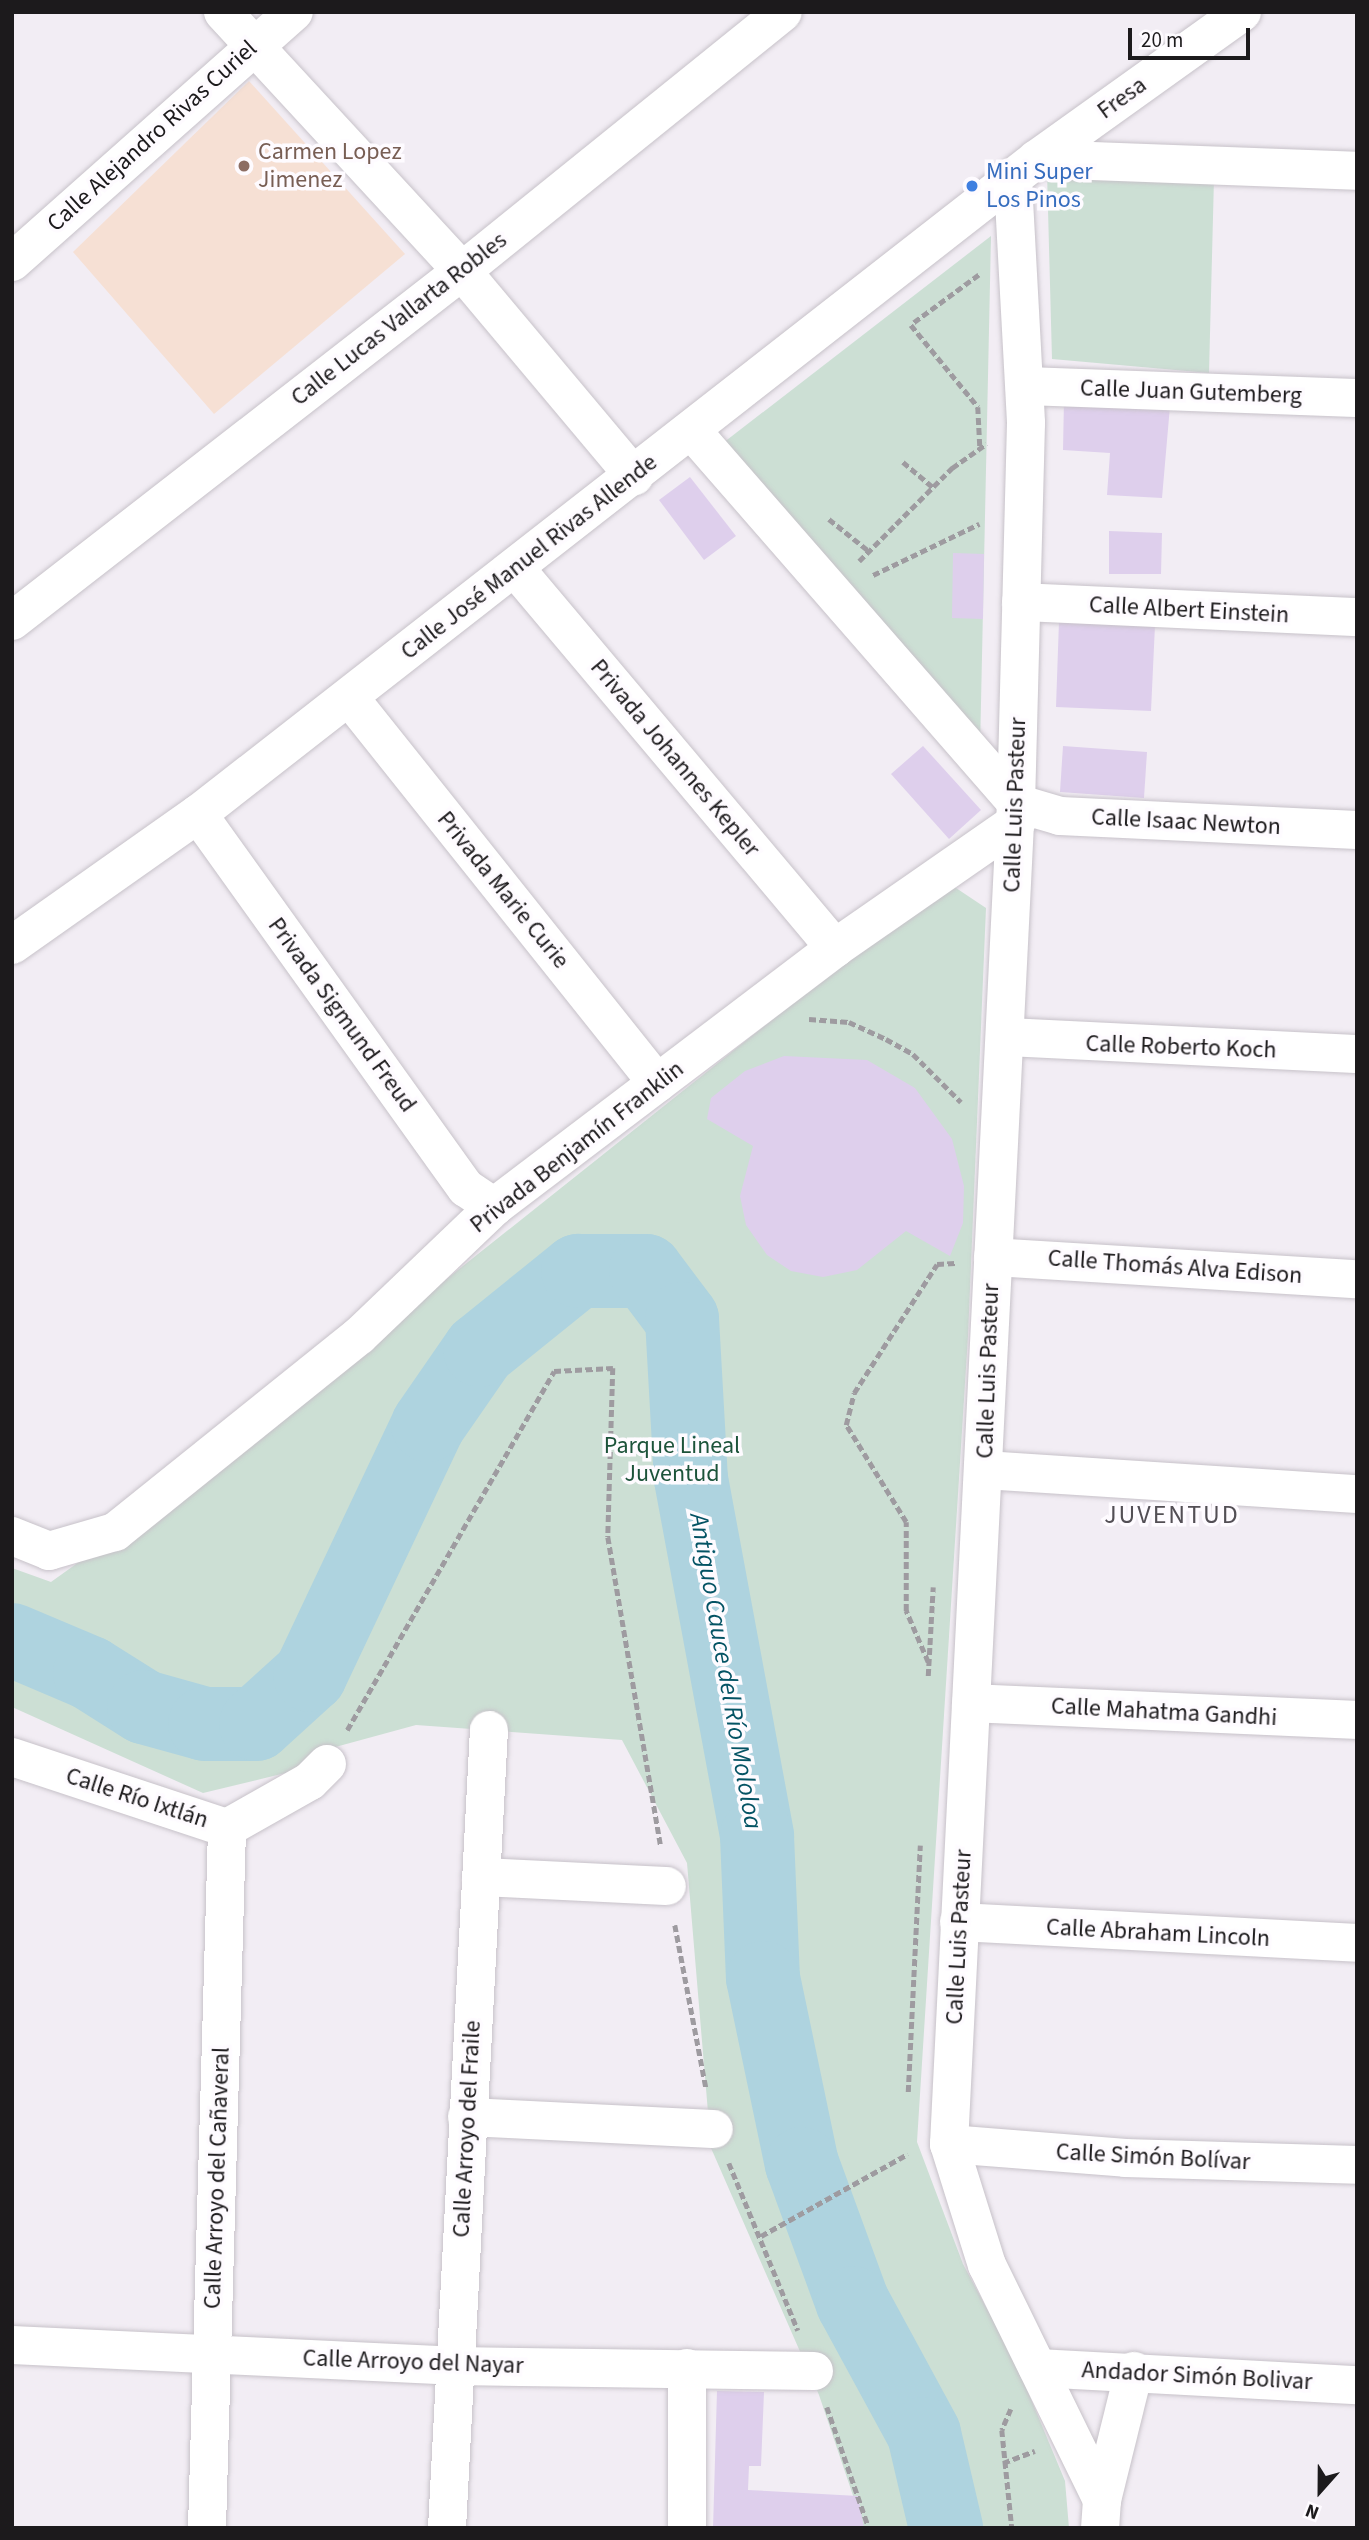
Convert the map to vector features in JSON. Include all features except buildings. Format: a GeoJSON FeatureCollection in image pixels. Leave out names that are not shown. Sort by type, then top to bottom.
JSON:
{"type":"FeatureCollection","features":[{"type":"Feature","properties":{"kind":"street"},"geometry":{"type":"LineString","coordinates":[[223,12],[462,271],[634,475]]}},
{"type":"Feature","properties":{"kind":"street","name":"Calle Alejandro Rivas Curiel"},"geometry":{"type":"LineString","coordinates":[[12,262],[254,44],[294,12]]}},
{"type":"Feature","properties":{"kind":"street","name":"Calle Lucas Vallarta Robles"},"geometry":{"type":"LineString","coordinates":[[12,621],[462,271],[783,12]]}},
{"type":"Feature","properties":{"kind":"street","name":"Fresa"},"geometry":{"type":"LineString","coordinates":[[1025,171],[1239,13]]}},
{"type":"Feature","properties":{"kind":"street"},"geometry":{"type":"LineString","coordinates":[[1025,171],[1357,171]]}},
{"type":"Feature","properties":{"kind":"street","name":"Calle Luis Pasteur"},"geometry":{"type":"LineString","coordinates":[[1025,171],[1019,246],[1026,423],[1016,813],[949,2144],[987,2265],[1038,2368],[1101,2514]]}},
{"type":"Feature","properties":{"kind":"street","name":"Calle José Manuel Rivas Allende"},"geometry":{"type":"LineString","coordinates":[[12,945],[198,814],[1025,171]]}},
{"type":"Feature","properties":{"kind":"street","name":"Calle Juan Gutemberg"},"geometry":{"type":"LineString","coordinates":[[1025,386],[1357,398]]}},
{"type":"Feature","properties":{"kind":"street"},"geometry":{"type":"LineString","coordinates":[[692,431],[1016,813]]}},
{"type":"Feature","properties":{"kind":"street","name":"Privada Johannes Kepler"},"geometry":{"type":"LineString","coordinates":[[515,568],[835,948]]}},
{"type":"Feature","properties":{"kind":"street","name":"Calle Albert Einstein"},"geometry":{"type":"LineString","coordinates":[[1021,602],[1357,617]]}},
{"type":"Feature","properties":{"kind":"street","name":"Privada Marie Curie"},"geometry":{"type":"LineString","coordinates":[[349,697],[657,1083]]}},
{"type":"Feature","properties":{"kind":"street","name":"Calle Isaac Newton"},"geometry":{"type":"LineString","coordinates":[[1016,813],[1357,830]]}},
{"type":"Feature","properties":{"kind":"street","name":"Privada Benjamín Franklin"},"geometry":{"type":"LineString","coordinates":[[12,1536],[49,1551],[115,1532],[359,1336],[494,1207],[1016,813]]}},
{"type":"Feature","properties":{"kind":"street","name":"Privada Sigmund Freud"},"geometry":{"type":"LineString","coordinates":[[198,814],[466,1188],[494,1207]]}},
{"type":"Feature","properties":{"kind":"street","name":"Calle Roberto Koch"},"geometry":{"type":"LineString","coordinates":[[1006,1037],[1357,1054]]}},
{"type":"Feature","properties":{"kind":"street","name":"Calle Thomás Alva Edison"},"geometry":{"type":"LineString","coordinates":[[993,1257],[1357,1279]]}},
{"type":"Feature","properties":{"kind":"street"},"geometry":{"type":"LineString","coordinates":[[984,1470],[1357,1494]]}},
{"type":"Feature","properties":{"kind":"street","name":"Calle Mahatma Gandhi"},"geometry":{"type":"LineString","coordinates":[[971,1703],[1357,1720]]}},
{"type":"Feature","properties":{"kind":"street","name":"Calle Arroyo del Fraile"},"geometry":{"type":"LineString","coordinates":[[447,2528],[489,1730]]}},
{"type":"Feature","properties":{"kind":"street","name":"Calle Río Ixtlán"},"geometry":{"type":"LineString","coordinates":[[12,1757],[227,1828],[310,1781],[327,1763]]}},
{"type":"Feature","properties":{"kind":"street","name":"Calle Arroyo del Cañaveral"},"geometry":{"type":"LineString","coordinates":[[207,2528],[227,1828]]}},
{"type":"Feature","properties":{"kind":"street"},"geometry":{"type":"LineString","coordinates":[[481,1877],[667,1886]]}},
{"type":"Feature","properties":{"kind":"street","name":"Calle Abraham Lincoln"},"geometry":{"type":"LineString","coordinates":[[959,1922],[1357,1944]]}},
{"type":"Feature","properties":{"kind":"street"},"geometry":{"type":"LineString","coordinates":[[467,2117],[714,2129]]}},
{"type":"Feature","properties":{"kind":"street","name":"Calle Simón Bolívar"},"geometry":{"type":"LineString","coordinates":[[949,2144],[1125,2158],[1357,2165]]}},
{"type":"Feature","properties":{"kind":"street","name":"Calle Arroyo del Nayar"},"geometry":{"type":"LineString","coordinates":[[12,2345],[454,2367],[814,2371]]}},
{"type":"Feature","properties":{"kind":"street"},"geometry":{"type":"LineString","coordinates":[[687,2368],[687,2528]]}},
{"type":"Feature","properties":{"kind":"street","name":"Andador Simón Bolivar"},"geometry":{"type":"LineString","coordinates":[[1038,2368],[1134,2371],[1357,2385]]}},
{"type":"Feature","properties":{"kind":"street"},"geometry":{"type":"LineString","coordinates":[[1101,2514],[1134,2371]]}},
{"type":"Feature","properties":{"kind":"path"},"geometry":{"type":"LineString","coordinates":[[979,447],[978,407],[911,324],[1019,246]]}},
{"type":"Feature","properties":{"kind":"path"},"geometry":{"type":"LineString","coordinates":[[855,566],[933,487],[979,447],[1026,423]]}},
{"type":"Feature","properties":{"kind":"path"},"geometry":{"type":"LineString","coordinates":[[903,462],[933,487]]}},
{"type":"Feature","properties":{"kind":"path"},"geometry":{"type":"LineString","coordinates":[[830,519],[869,551]]}},
{"type":"Feature","properties":{"kind":"path"},"geometry":{"type":"LineString","coordinates":[[867,578],[979,524]]}},
{"type":"Feature","properties":{"kind":"path"},"geometry":{"type":"LineString","coordinates":[[799,1021],[849,1022],[886,1039],[913,1054],[964,1106]]}},
{"type":"Feature","properties":{"kind":"path"},"geometry":{"type":"LineString","coordinates":[[929,1665],[906,1611],[906,1522],[846,1425],[854,1393],[937,1264],[956,1263]]}},
{"type":"Feature","properties":{"kind":"path"},"geometry":{"type":"LineString","coordinates":[[327,1763],[554,1371],[613,1368],[608,1537],[667,1886],[714,2129],[761,2236],[814,2371],[869,2528]]}},
{"type":"Feature","properties":{"kind":"path"},"geometry":{"type":"LineString","coordinates":[[761,2236],[908,2154]]}},
{"type":"Feature","properties":{"kind":"path"},"geometry":{"type":"LineString","coordinates":[[1012,2528],[1002,2430],[1014,2401]]}},
{"type":"Feature","properties":{"kind":"shaded area","name":"Carmen Lopez Jimenez"},"geometry":{"type":"Polygon","coordinates":[[[249,81],[405,254],[214,414],[73,252],[249,81]]]}},
{"type":"Feature","properties":{"kind":"green space"},"geometry":{"type":"Polygon","coordinates":[[[1047,172],[1214,178],[1209,373],[1052,359],[1047,172]]]}},
{"type":"Feature","properties":{"kind":"green space"},"geometry":{"type":"Polygon","coordinates":[[[991,236],[980,750],[723,443],[991,236]]]}},
{"type":"Feature","properties":{"kind":"green space","name":"Parque Lineal Juventud"},"geometry":{"type":"Polygon","coordinates":[[[953,886],[986,908],[968,1336],[917,2142],[963,2264],[1016,2363],[1065,2481],[1069,2528],[864,2528],[819,2395],[711,2148],[687,1863],[622,1740],[416,1725],[317,1752],[294,1771],[203,1793],[12,1707],[12,1568],[51,1582],[203,1473],[934,891],[953,886]]]}},
{"type":"Feature","properties":{"kind":"waterway","name":"Antiguo Cauce del Río Mololoa"},"geometry":{"type":"LineString","coordinates":[[12,1640],[90,1673],[144,1707],[205,1724],[256,1724],[310,1675],[428,1425],[480,1350],[578,1271],[646,1271],[682,1319],[691,1479],[757,1836],[763,1978],[802,2164],[853,2303],[924,2434],[946,2528]]}},
{"type":"Feature","properties":{"kind":"place","name":"Carmen Lopez Jimenez"},"geometry":{"type":"Point","coordinates":[244,166]}},
{"type":"Feature","properties":{"kind":"place","name":"Mini Super Los Pinos"},"geometry":{"type":"Point","coordinates":[972,186]}},
{"type":"Feature","properties":{"kind":"district","name":"JUVENTUD"},"geometry":{"type":"Point","coordinates":[1172,1515]}}]}
